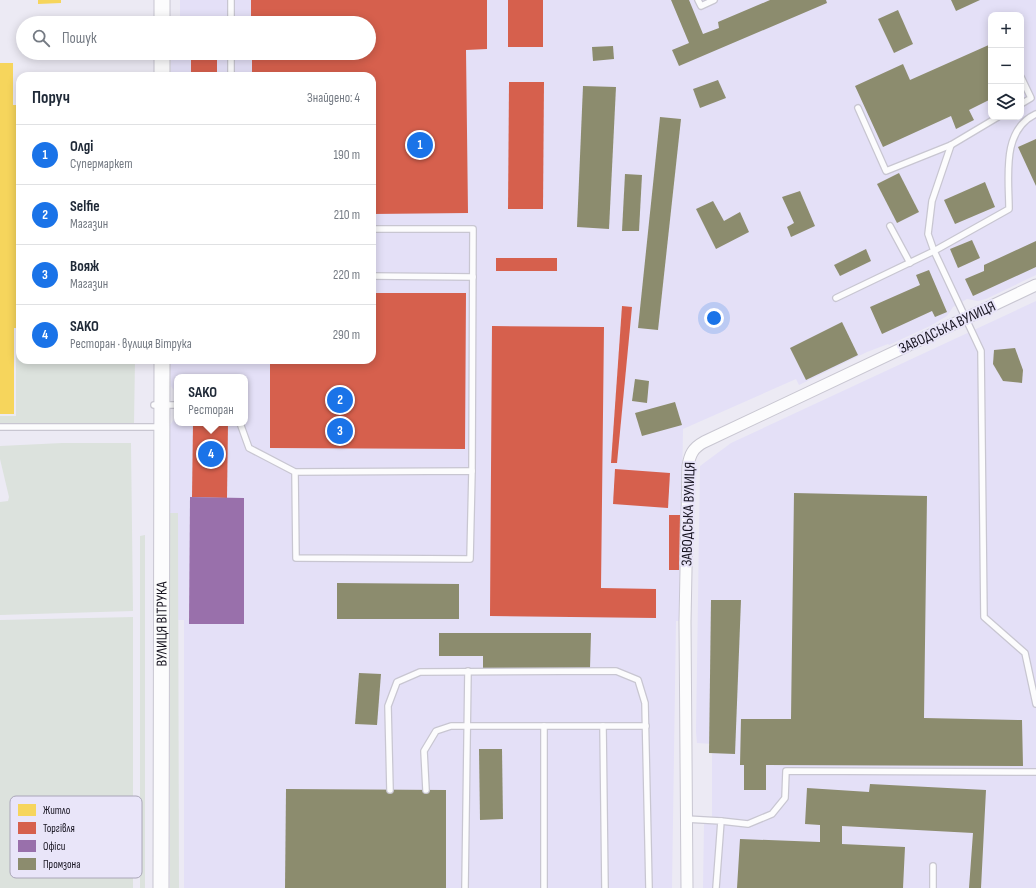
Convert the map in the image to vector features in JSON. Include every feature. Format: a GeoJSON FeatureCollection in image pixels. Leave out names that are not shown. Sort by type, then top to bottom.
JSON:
{"type":"FeatureCollection","features":[{"type":"Feature","properties":{"kind":"main road"},"geometry":{"type":"LineString","coordinates":[[153,0],[153,16]]}},
{"type":"Feature","properties":{"kind":"main road"},"geometry":{"type":"LineString","coordinates":[[162,0],[162,16]]}},
{"type":"Feature","properties":{"kind":"main road"},"geometry":{"type":"LineString","coordinates":[[153,60],[154,72]]}},
{"type":"Feature","properties":{"kind":"main road"},"geometry":{"type":"LineString","coordinates":[[162,60],[162,72]]}},
{"type":"Feature","properties":{"kind":"main road","name":"ВУЛИЦЯ ВІТРУКА"},"geometry":{"type":"LineString","coordinates":[[155,364],[164,405]]}},
{"type":"Feature","properties":{"kind":"main road","name":"ВУЛИЦЯ ВІТРУКА"},"geometry":{"type":"LineString","coordinates":[[153,888],[158,427],[164,405],[162,364]]}},
{"type":"Feature","properties":{"kind":"main road","name":"ВУЛИЦЯ ВІТРУКА"},"geometry":{"type":"LineString","coordinates":[[158,427],[161,888]]}},
{"type":"Feature","properties":{"kind":"street","name":"ЗАВОДСЬКА ВУЛИЦЯ"},"geometry":{"type":"LineString","coordinates":[[687,888],[685,622],[688,466],[691,453],[694,448],[704,442],[1036,285]]}},
{"type":"Feature","properties":{"kind":"lane"},"geometry":{"type":"LineString","coordinates":[[231,0],[231,16]]}},
{"type":"Feature","properties":{"kind":"lane"},"geometry":{"type":"LineString","coordinates":[[698,0],[701,6],[714,0]]}},
{"type":"Feature","properties":{"kind":"lane"},"geometry":{"type":"LineString","coordinates":[[231,60],[231,72]]}},
{"type":"Feature","properties":{"kind":"lane"},"geometry":{"type":"LineString","coordinates":[[1024,83],[1031,98],[1024,102]]}},
{"type":"Feature","properties":{"kind":"lane"},"geometry":{"type":"LineString","coordinates":[[858,108],[886,170],[951,145],[993,120]]}},
{"type":"Feature","properties":{"kind":"lane"},"geometry":{"type":"LineString","coordinates":[[836,298],[934,251],[1009,210],[1010,145],[1025,119],[1036,114]]}},
{"type":"Feature","properties":{"kind":"lane"},"geometry":{"type":"LineString","coordinates":[[951,145],[932,201],[928,234],[964,319],[980,351],[984,617],[1025,653],[1036,704]]}},
{"type":"Feature","properties":{"kind":"lane"},"geometry":{"type":"LineString","coordinates":[[890,226],[910,263]]}},
{"type":"Feature","properties":{"kind":"lane"},"geometry":{"type":"LineString","coordinates":[[295,472],[296,558],[470,559],[472,472],[472,229],[376,229]]}},
{"type":"Feature","properties":{"kind":"lane"},"geometry":{"type":"LineString","coordinates":[[376,276],[473,277]]}},
{"type":"Feature","properties":{"kind":"lane"},"geometry":{"type":"LineString","coordinates":[[241,426],[249,448],[295,472],[472,472]]}},
{"type":"Feature","properties":{"kind":"lane"},"geometry":{"type":"LineString","coordinates":[[0,427],[158,427]]}},
{"type":"Feature","properties":{"kind":"lane"},"geometry":{"type":"LineString","coordinates":[[465,888],[468,671]]}},
{"type":"Feature","properties":{"kind":"lane"},"geometry":{"type":"LineString","coordinates":[[390,790],[388,706],[397,682],[420,672],[616,671],[638,680],[645,703],[649,888]]}},
{"type":"Feature","properties":{"kind":"lane"},"geometry":{"type":"LineString","coordinates":[[426,790],[424,751],[436,731],[451,726],[646,726]]}},
{"type":"Feature","properties":{"kind":"lane"},"geometry":{"type":"LineString","coordinates":[[544,726],[544,888]]}},
{"type":"Feature","properties":{"kind":"lane"},"geometry":{"type":"LineString","coordinates":[[603,726],[605,888]]}},
{"type":"Feature","properties":{"kind":"lane"},"geometry":{"type":"LineString","coordinates":[[686,819],[748,824],[772,814],[785,798],[786,771],[1036,772]]}},
{"type":"Feature","properties":{"kind":"lane"},"geometry":{"type":"LineString","coordinates":[[716,888],[721,821]]}},
{"type":"Feature","properties":{"kind":"lane"},"geometry":{"type":"LineString","coordinates":[[932,888],[933,866]]}},
{"type":"Feature","properties":{"kind":"shaded area"},"geometry":{"type":"Polygon","coordinates":[[[180,0],[1036,0],[1036,275],[986,299],[978,301],[967,299],[953,307],[947,316],[930,326],[889,345],[888,344],[867,352],[799,385],[796,379],[683,429],[680,621],[676,621],[672,888],[184,888],[184,620],[170,620],[170,425],[174,419],[174,426],[248,426],[248,374],[174,374],[174,390],[171,386],[170,364],[376,364],[376,72],[171,72],[171,60],[376,60],[376,16],[180,16],[180,0]]]}},
{"type":"Feature","properties":{"kind":"shaded area"},"geometry":{"type":"Polygon","coordinates":[[[1036,301],[1036,888],[703,888],[704,824],[712,821],[712,744],[697,743],[696,732],[700,466],[731,443],[1036,301]]]}},
{"type":"Feature","properties":{"kind":"shaded area"},"geometry":{"type":"Polygon","coordinates":[[[16,364],[135,364],[134,424],[0,423],[0,416],[16,416],[16,364]]]}},
{"type":"Feature","properties":{"kind":"shaded area"},"geometry":{"type":"Polygon","coordinates":[[[62,443],[131,443],[133,611],[0,615],[0,502],[8,501],[9,497],[0,459],[0,446],[62,443]]]}},
{"type":"Feature","properties":{"kind":"shaded area"},"geometry":{"type":"Polygon","coordinates":[[[170,513],[178,513],[179,888],[170,888],[170,513]]]}},
{"type":"Feature","properties":{"kind":"shaded area"},"geometry":{"type":"Polygon","coordinates":[[[145,535],[145,888],[140,888],[140,878],[142,878],[142,796],[140,796],[140,536],[145,535]]]}},
{"type":"Feature","properties":{"kind":"shaded area"},"geometry":{"type":"Polygon","coordinates":[[[133,617],[133,796],[10,796],[10,878],[133,878],[133,888],[0,888],[0,620],[133,617]]]}},
{"type":"Feature","properties":{"kind":"building: Житло"},"geometry":{"type":"Polygon","coordinates":[[[38,0],[61,0],[61,3],[38,4],[38,0]]]}},
{"type":"Feature","properties":{"kind":"building: Житло"},"geometry":{"type":"Polygon","coordinates":[[[0,63],[13,63],[13,105],[16,105],[16,328],[14,328],[14,414],[0,414],[0,63]]]}},
{"type":"Feature","properties":{"kind":"building: Торгівля"},"geometry":{"type":"Polygon","coordinates":[[[251,0],[487,0],[487,49],[466,50],[468,213],[376,214],[376,72],[252,72],[252,60],[376,60],[376,16],[251,16],[251,0]]]}},
{"type":"Feature","properties":{"kind":"building: Торгівля"},"geometry":{"type":"Polygon","coordinates":[[[508,0],[543,0],[543,47],[508,47],[508,0]]]}},
{"type":"Feature","properties":{"kind":"building: Торгівля"},"geometry":{"type":"Polygon","coordinates":[[[191,60],[217,60],[217,72],[191,72],[191,60]]]}},
{"type":"Feature","properties":{"kind":"building: Торгівля"},"geometry":{"type":"Polygon","coordinates":[[[509,82],[544,82],[543,209],[508,209],[509,82]]]}},
{"type":"Feature","properties":{"kind":"building: Торгівля"},"geometry":{"type":"Polygon","coordinates":[[[496,258],[557,258],[557,271],[496,271],[496,258]]]}},
{"type":"Feature","properties":{"kind":"building: Торгівля"},"geometry":{"type":"Polygon","coordinates":[[[376,293],[466,293],[465,449],[270,448],[270,364],[376,364],[376,293]]]}},
{"type":"Feature","properties":{"kind":"building: Торгівля"},"geometry":{"type":"Polygon","coordinates":[[[622,306],[632,307],[617,463],[611,463],[622,306]]]}},
{"type":"Feature","properties":{"kind":"building: Торгівля"},"geometry":{"type":"Polygon","coordinates":[[[492,326],[604,327],[601,588],[656,589],[656,618],[490,616],[492,326]]]}},
{"type":"Feature","properties":{"kind":"building: Торгівля"},"geometry":{"type":"Polygon","coordinates":[[[193,426],[228,426],[227,498],[192,497],[193,426]]]}},
{"type":"Feature","properties":{"kind":"building: Торгівля"},"geometry":{"type":"Polygon","coordinates":[[[615,469],[670,473],[668,508],[613,504],[615,469]]]}},
{"type":"Feature","properties":{"kind":"building: Торгівля"},"geometry":{"type":"Polygon","coordinates":[[[669,515],[680,515],[679,570],[669,570],[669,515]]]}},
{"type":"Feature","properties":{"kind":"building: Офіси"},"geometry":{"type":"Polygon","coordinates":[[[190,497],[244,498],[244,624],[189,624],[190,497]]]}},
{"type":"Feature","properties":{"kind":"building: Промзона"},"geometry":{"type":"Polygon","coordinates":[[[671,0],[689,0],[703,34],[719,28],[718,22],[770,0],[826,0],[827,3],[679,66],[672,50],[689,43],[671,0]]]}},
{"type":"Feature","properties":{"kind":"building: Промзона"},"geometry":{"type":"Polygon","coordinates":[[[951,0],[980,0],[956,11],[951,0]]]}},
{"type":"Feature","properties":{"kind":"building: Промзона"},"geometry":{"type":"Polygon","coordinates":[[[898,10],[913,44],[894,53],[878,19],[898,10]]]}},
{"type":"Feature","properties":{"kind":"building: Промзона"},"geometry":{"type":"Polygon","coordinates":[[[988,45],[988,100],[969,110],[974,120],[956,129],[951,116],[883,147],[855,86],[903,64],[910,80],[988,45]]]}},
{"type":"Feature","properties":{"kind":"building: Промзона"},"geometry":{"type":"Polygon","coordinates":[[[613,46],[614,59],[593,61],[592,47],[613,46]]]}},
{"type":"Feature","properties":{"kind":"building: Промзона"},"geometry":{"type":"Polygon","coordinates":[[[718,80],[726,98],[700,108],[693,89],[718,80]]]}},
{"type":"Feature","properties":{"kind":"building: Промзона"},"geometry":{"type":"Polygon","coordinates":[[[583,86],[616,87],[609,229],[577,227],[583,86]]]}},
{"type":"Feature","properties":{"kind":"building: Промзона"},"geometry":{"type":"Polygon","coordinates":[[[660,117],[681,119],[658,330],[638,328],[660,117]]]}},
{"type":"Feature","properties":{"kind":"building: Промзона"},"geometry":{"type":"Polygon","coordinates":[[[1036,139],[1036,186],[1018,147],[1036,139]]]}},
{"type":"Feature","properties":{"kind":"building: Промзона"},"geometry":{"type":"Polygon","coordinates":[[[899,173],[919,212],[897,223],[877,184],[899,173]]]}},
{"type":"Feature","properties":{"kind":"building: Промзона"},"geometry":{"type":"Polygon","coordinates":[[[625,174],[642,175],[639,231],[622,231],[625,174]]]}},
{"type":"Feature","properties":{"kind":"building: Промзона"},"geometry":{"type":"Polygon","coordinates":[[[985,182],[995,207],[955,224],[944,200],[985,182]]]}},
{"type":"Feature","properties":{"kind":"building: Промзона"},"geometry":{"type":"Polygon","coordinates":[[[800,191],[815,226],[791,237],[787,227],[794,223],[782,197],[800,191]]]}},
{"type":"Feature","properties":{"kind":"building: Промзона"},"geometry":{"type":"Polygon","coordinates":[[[713,201],[724,221],[740,212],[749,232],[716,249],[696,209],[713,201]]]}},
{"type":"Feature","properties":{"kind":"building: Промзона"},"geometry":{"type":"Polygon","coordinates":[[[972,240],[980,258],[958,268],[950,249],[972,240]]]}},
{"type":"Feature","properties":{"kind":"building: Промзона"},"geometry":{"type":"Polygon","coordinates":[[[1036,241],[1036,267],[973,296],[965,279],[984,271],[984,265],[1036,241]]]}},
{"type":"Feature","properties":{"kind":"building: Промзона"},"geometry":{"type":"Polygon","coordinates":[[[866,249],[871,261],[840,276],[834,265],[866,249]]]}},
{"type":"Feature","properties":{"kind":"building: Промзона"},"geometry":{"type":"Polygon","coordinates":[[[929,270],[947,312],[935,317],[932,311],[882,334],[870,307],[920,285],[916,275],[929,270]]]}},
{"type":"Feature","properties":{"kind":"building: Промзона"},"geometry":{"type":"Polygon","coordinates":[[[842,322],[858,355],[806,380],[790,348],[842,322]]]}},
{"type":"Feature","properties":{"kind":"building: Промзона"},"geometry":{"type":"Polygon","coordinates":[[[1015,348],[1023,370],[1022,383],[1003,381],[993,364],[994,350],[1015,348]]]}},
{"type":"Feature","properties":{"kind":"building: Промзона"},"geometry":{"type":"Polygon","coordinates":[[[635,379],[649,381],[647,403],[632,401],[635,379]]]}},
{"type":"Feature","properties":{"kind":"building: Промзона"},"geometry":{"type":"Polygon","coordinates":[[[675,402],[682,425],[642,436],[635,413],[675,402]]]}},
{"type":"Feature","properties":{"kind":"building: Промзона"},"geometry":{"type":"Polygon","coordinates":[[[794,493],[927,496],[924,718],[1022,720],[1023,766],[766,765],[766,790],[744,790],[744,765],[740,765],[741,719],[791,719],[794,493]]]}},
{"type":"Feature","properties":{"kind":"building: Промзона"},"geometry":{"type":"Polygon","coordinates":[[[337,583],[459,584],[459,619],[337,619],[337,583]]]}},
{"type":"Feature","properties":{"kind":"building: Промзона"},"geometry":{"type":"Polygon","coordinates":[[[711,600],[741,600],[735,754],[709,753],[711,600]]]}},
{"type":"Feature","properties":{"kind":"building: Промзона"},"geometry":{"type":"Polygon","coordinates":[[[439,633],[591,633],[590,668],[483,668],[483,656],[439,656],[439,633]]]}},
{"type":"Feature","properties":{"kind":"building: Промзона"},"geometry":{"type":"Polygon","coordinates":[[[359,673],[381,674],[377,725],[355,724],[359,673]]]}},
{"type":"Feature","properties":{"kind":"building: Промзона"},"geometry":{"type":"Polygon","coordinates":[[[479,749],[502,749],[503,819],[480,820],[479,749]]]}},
{"type":"Feature","properties":{"kind":"building: Промзона"},"geometry":{"type":"Polygon","coordinates":[[[870,784],[986,790],[981,888],[969,888],[973,833],[842,826],[842,844],[905,847],[903,888],[737,888],[740,839],[820,842],[820,825],[805,824],[807,788],[869,792],[870,784]]]}},
{"type":"Feature","properties":{"kind":"building: Промзона"},"geometry":{"type":"Polygon","coordinates":[[[286,789],[446,790],[446,888],[285,888],[286,789]]]}},
{"type":"Feature","properties":{"kind":"place","name":"Олді"},"geometry":{"type":"Point","coordinates":[420,145]}},
{"type":"Feature","properties":{"kind":"place","name":"Selfie"},"geometry":{"type":"Point","coordinates":[340,400]}},
{"type":"Feature","properties":{"kind":"place","name":"Вояж"},"geometry":{"type":"Point","coordinates":[340,431]}},
{"type":"Feature","properties":{"kind":"place","name":"SAKO"},"geometry":{"type":"Point","coordinates":[211,454]}}]}
